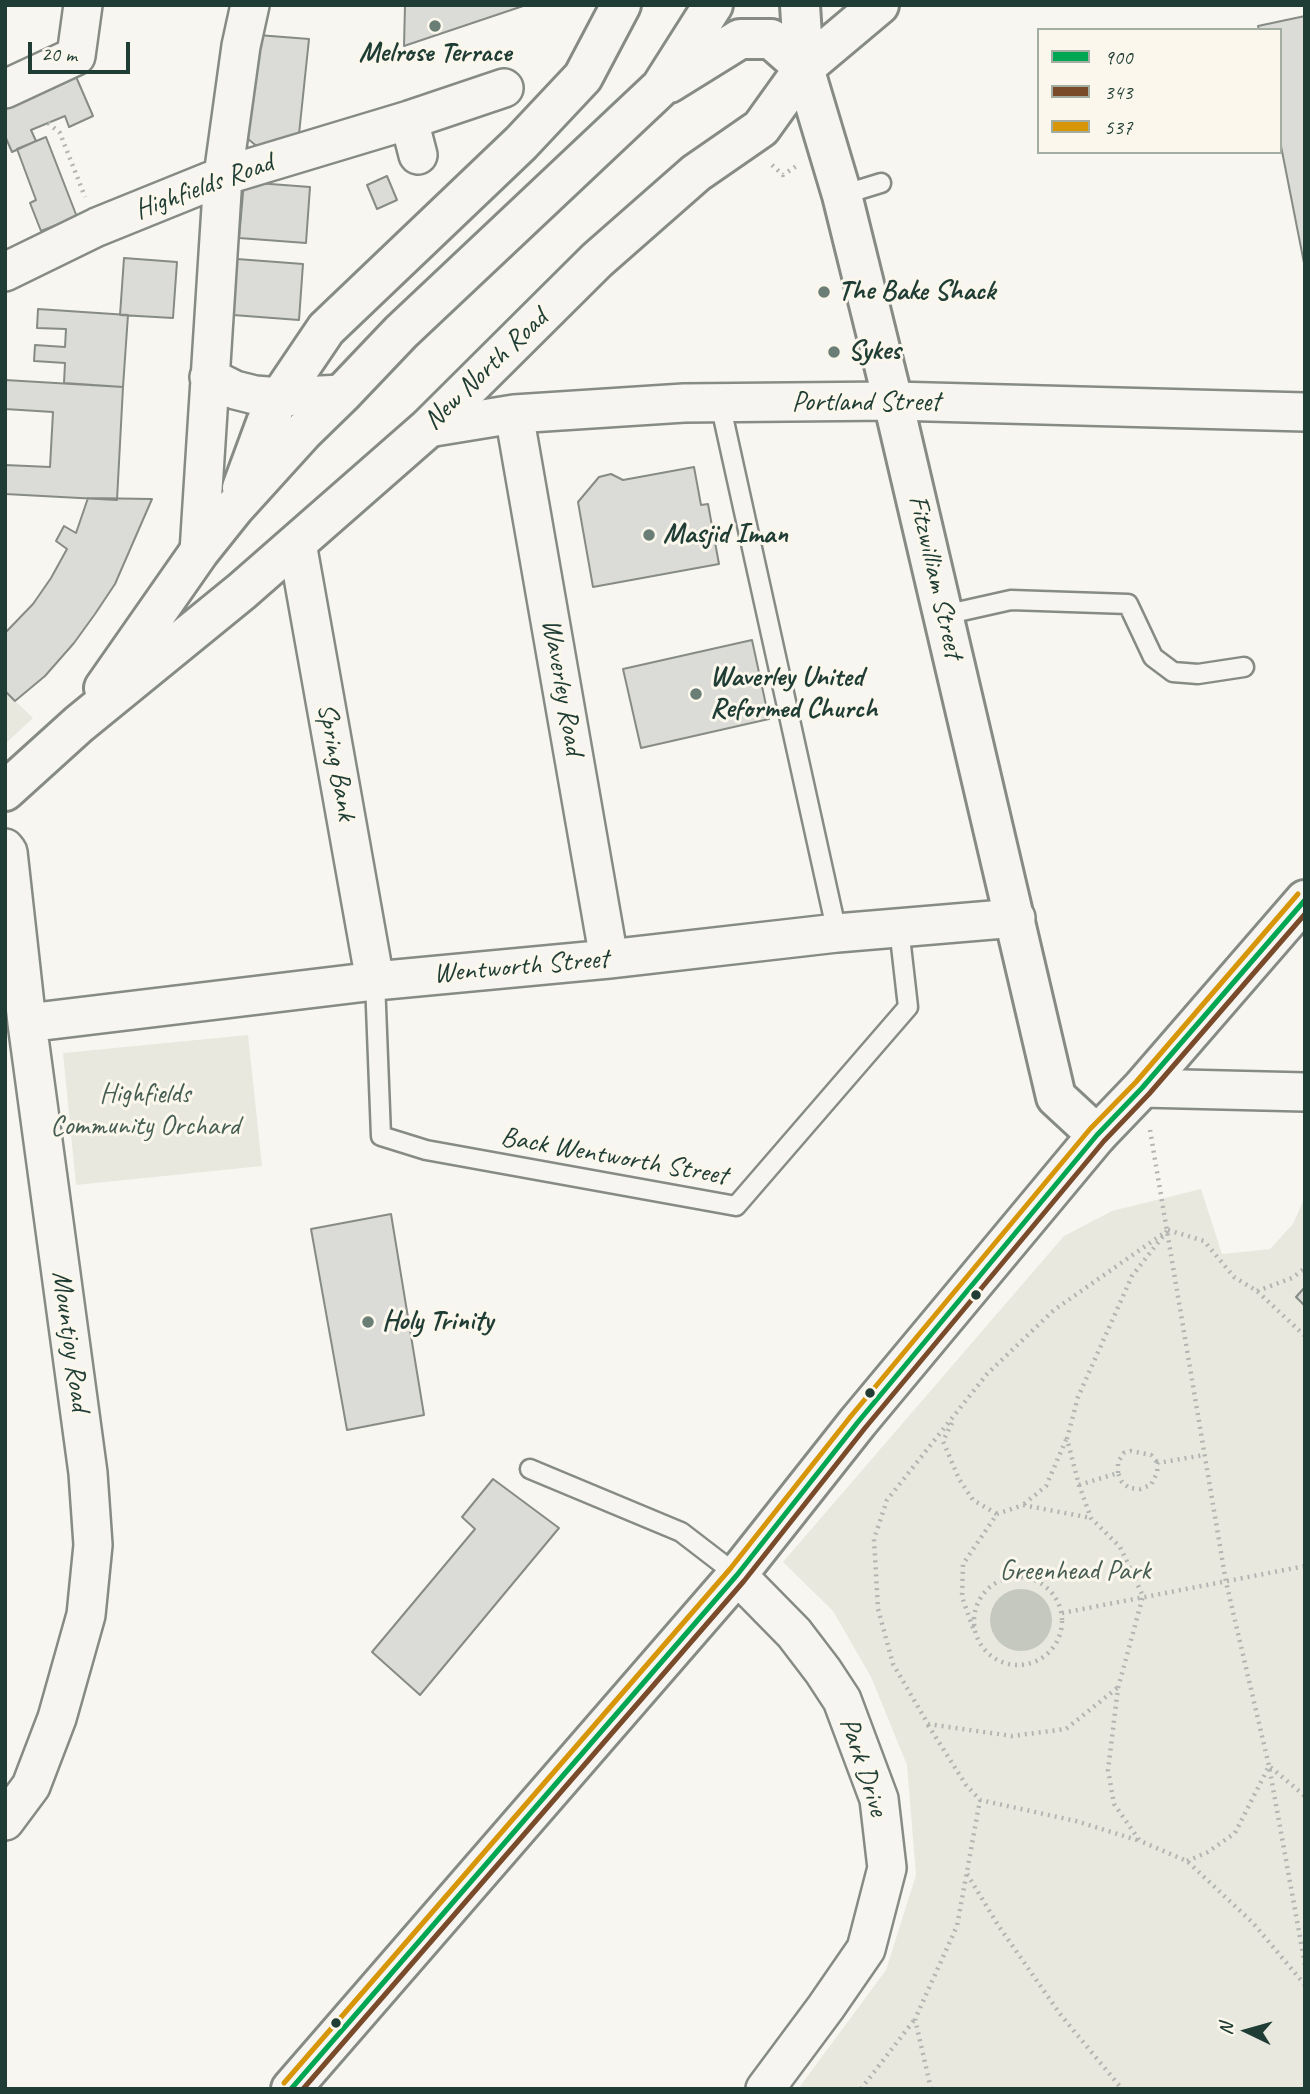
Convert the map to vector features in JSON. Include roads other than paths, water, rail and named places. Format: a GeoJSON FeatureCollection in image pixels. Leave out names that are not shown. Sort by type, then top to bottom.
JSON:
{"type":"FeatureCollection","features":[{"type":"Feature","properties":{"kind":"main road"},"geometry":{"type":"LineString","coordinates":[[236,507],[267,423],[280,397],[326,330],[521,144],[583,77],[621,5]]}},
{"type":"Feature","properties":{"kind":"main road","name":"New North Road"},"geometry":{"type":"LineString","coordinates":[[79,724],[199,552],[236,507],[303,432],[401,332],[661,88],[713,5]]}},
{"type":"Feature","properties":{"kind":"main road","name":"Fitzwilliam Street"},"geometry":{"type":"LineString","coordinates":[[800,5],[804,68],[842,195],[894,401],[1056,1097],[1097,1135]]}},
{"type":"Feature","properties":{"kind":"main road","name":"New North Road"},"geometry":{"type":"LineString","coordinates":[[5,791],[79,724],[242,592],[428,428],[597,261],[696,173],[761,128],[804,68],[879,5]]}},
{"type":"Feature","properties":{"kind":"main road"},"geometry":{"type":"LineString","coordinates":[[661,88],[740,39],[771,39],[804,68]]}},
{"type":"Feature","properties":{"kind":"main road"},"geometry":{"type":"LineString","coordinates":[[291,2089],[737,1575],[858,1422],[1097,1135],[1142,1088],[1305,900]]}},
{"type":"Feature","properties":{"kind":"street"},"geometry":{"type":"LineString","coordinates":[[5,89],[76,56],[83,5]]}},
{"type":"Feature","properties":{"kind":"street"},"geometry":{"type":"LineString","coordinates":[[199,552],[223,176],[250,5]]}},
{"type":"Feature","properties":{"kind":"street","name":"Highfields Road"},"geometry":{"type":"LineString","coordinates":[[5,272],[97,227],[223,176],[409,120],[504,88]]}},
{"type":"Feature","properties":{"kind":"street"},"geometry":{"type":"LineString","coordinates":[[409,120],[418,155]]}},
{"type":"Feature","properties":{"kind":"street"},"geometry":{"type":"LineString","coordinates":[[209,377],[255,396],[342,394]]}},
{"type":"Feature","properties":{"kind":"street","name":"Portland Street"},"geometry":{"type":"LineString","coordinates":[[428,428],[514,414],[720,403],[894,401],[1305,412]]}},
{"type":"Feature","properties":{"kind":"street","name":"Waverley Road"},"geometry":{"type":"LineString","coordinates":[[514,414],[609,960]]}},
{"type":"Feature","properties":{"kind":"street","name":"Spring Bank"},"geometry":{"type":"LineString","coordinates":[[297,543],[375,981]]}},
{"type":"Feature","properties":{"kind":"street","name":"Mountjoy Road"},"geometry":{"type":"LineString","coordinates":[[5,848],[8,852],[27,1023],[88,1473],[93,1545],[86,1615],[57,1718],[31,1786],[5,1821]]}},
{"type":"Feature","properties":{"kind":"street","name":"Wentworth Street"},"geometry":{"type":"LineString","coordinates":[[27,1023],[375,981],[609,960],[837,933],[1016,918]]}},
{"type":"Feature","properties":{"kind":"street"},"geometry":{"type":"LineString","coordinates":[[1142,1088],[1305,1091]]}},
{"type":"Feature","properties":{"kind":"street","name":"Park Drive"},"geometry":{"type":"LineString","coordinates":[[737,1575],[794,1633],[842,1700],[879,1799],[887,1868],[866,1949],[765,2089]]}},
{"type":"Feature","properties":{"kind":"lane"},"geometry":{"type":"LineString","coordinates":[[842,195],[881,183]]}},
{"type":"Feature","properties":{"kind":"lane"},"geometry":{"type":"LineString","coordinates":[[720,403],[837,933]]}},
{"type":"Feature","properties":{"kind":"lane"},"geometry":{"type":"LineString","coordinates":[[944,615],[1011,600],[1128,604],[1153,657],[1173,672],[1198,674],[1244,667]]}},
{"type":"Feature","properties":{"kind":"lane","name":"Back Wentworth Street"},"geometry":{"type":"LineString","coordinates":[[375,981],[381,1136],[426,1150],[736,1206],[908,1007],[899,928]]}},
{"type":"Feature","properties":{"kind":"lane"},"geometry":{"type":"LineString","coordinates":[[530,1469],[681,1532],[737,1575]]}},
{"type":"Feature","properties":{"kind":"place","name":"Melrose Terrace"},"geometry":{"type":"Point","coordinates":[435,26]}},
{"type":"Feature","properties":{"kind":"place","name":"The Bake Shack"},"geometry":{"type":"Point","coordinates":[824,292]}},
{"type":"Feature","properties":{"kind":"place","name":"Sykes"},"geometry":{"type":"Point","coordinates":[834,352]}},
{"type":"Feature","properties":{"kind":"place","name":"Masjid Iman"},"geometry":{"type":"Point","coordinates":[649,535]}},
{"type":"Feature","properties":{"kind":"place","name":"Waverley United Reformed Church"},"geometry":{"type":"Point","coordinates":[696,694]}},
{"type":"Feature","properties":{"kind":"place","name":"Holy Trinity"},"geometry":{"type":"Point","coordinates":[368,1322]}},
{"type":"Feature","properties":{"kind":"park label","name":"Highfields Community Orchard"},"geometry":{"type":"Point","coordinates":[145,1111]}},
{"type":"Feature","properties":{"kind":"park label","name":"Greenhead Park"},"geometry":{"type":"Point","coordinates":[1075,1572]}}]}
